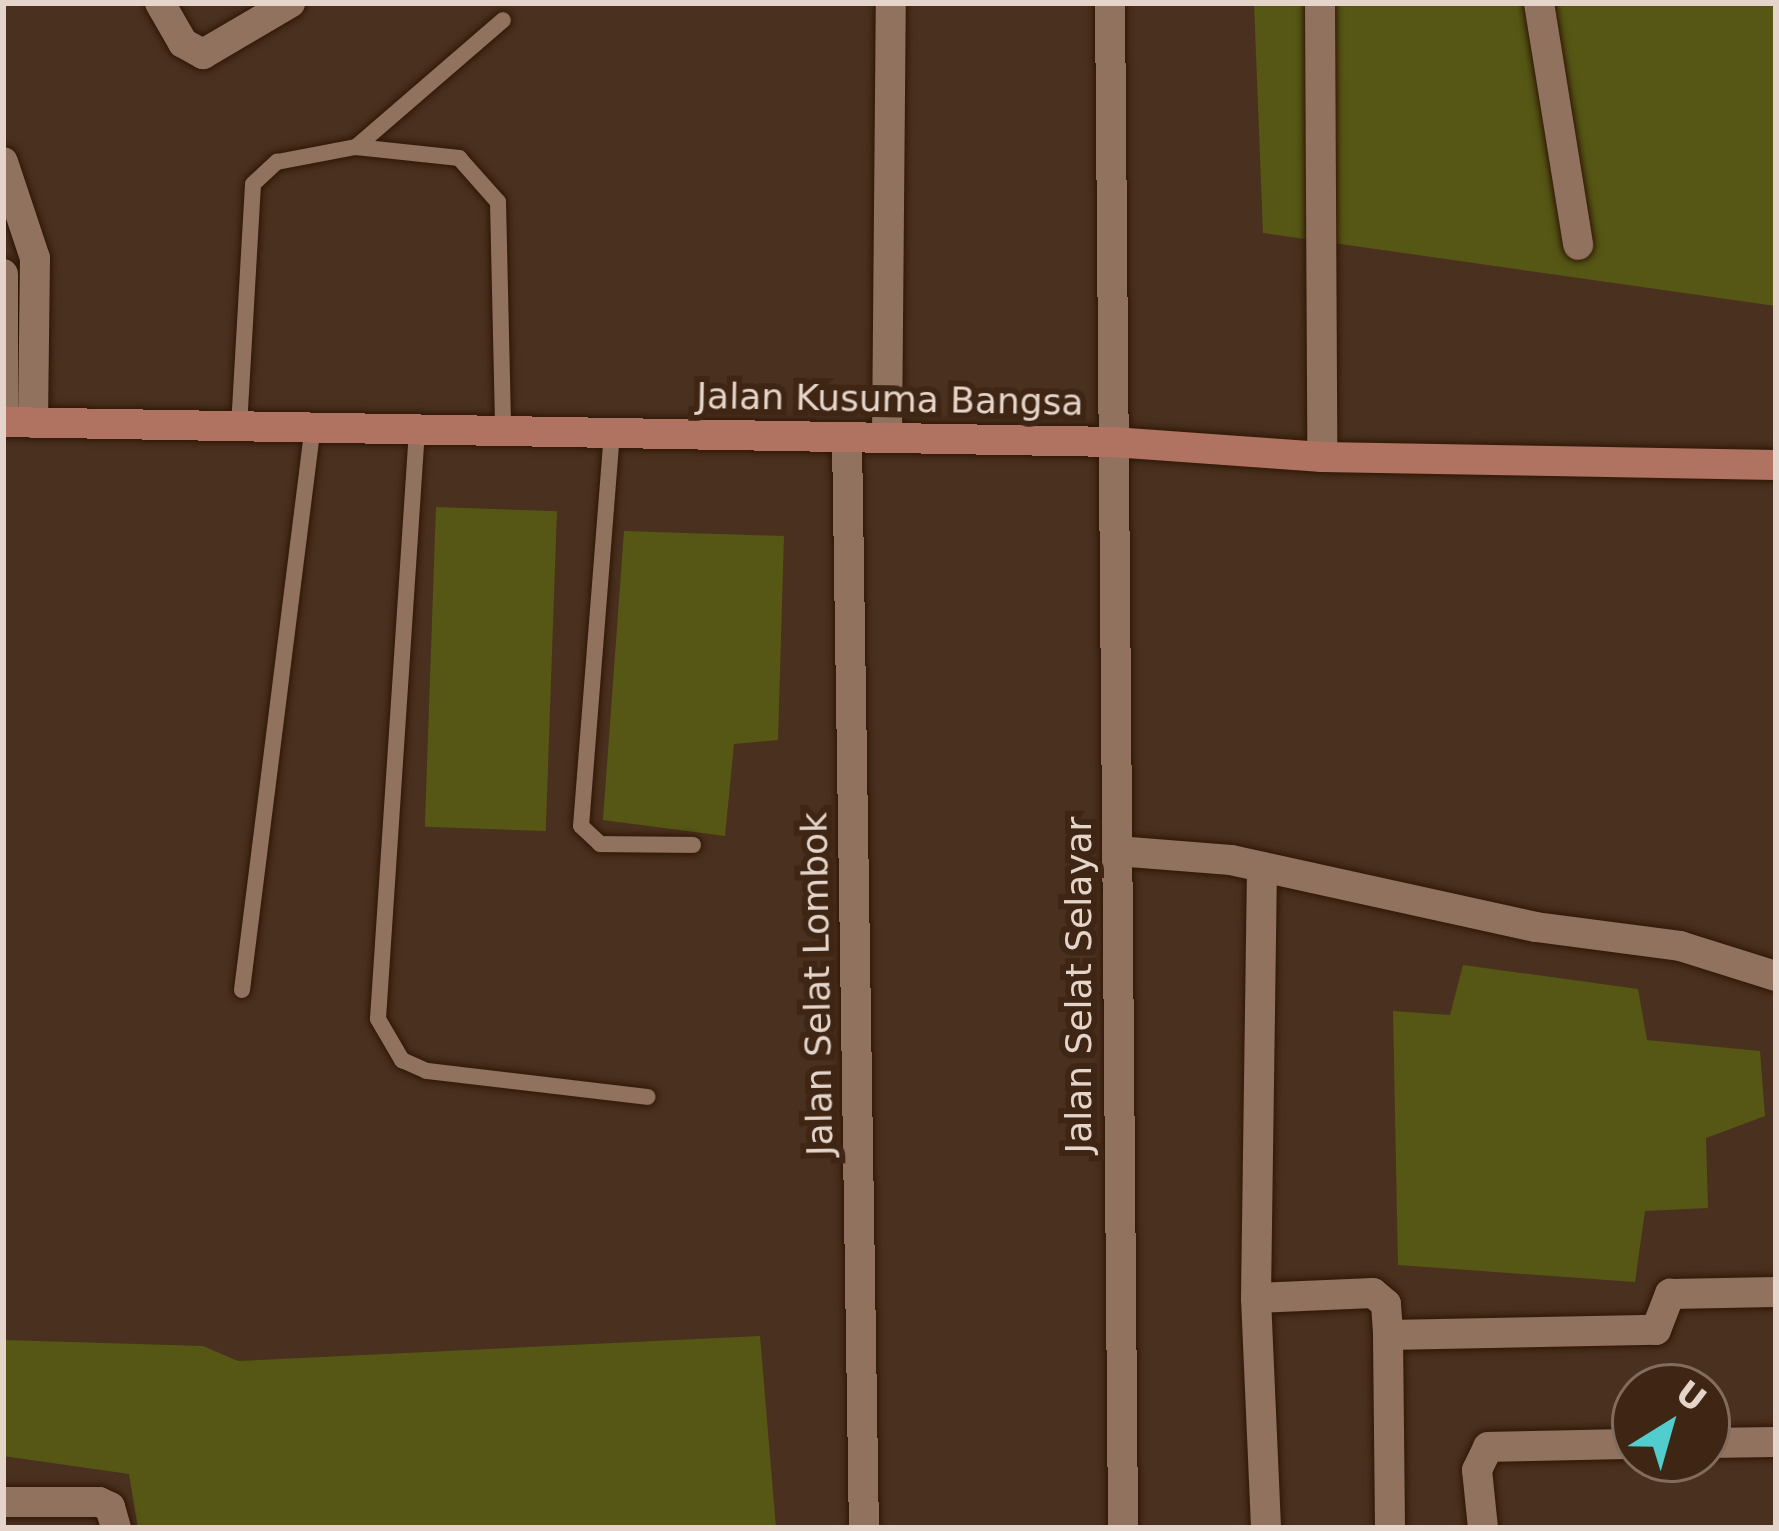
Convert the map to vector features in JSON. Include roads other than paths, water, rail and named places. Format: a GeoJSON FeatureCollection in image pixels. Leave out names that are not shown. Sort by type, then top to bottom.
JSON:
{"type":"FeatureCollection","features":[{"type":"Feature","properties":{"kind":"street"},"geometry":{"type":"LineString","coordinates":[[160,3],[183,43],[203,54],[290,3]]}},
{"type":"Feature","properties":{"kind":"street"},"geometry":{"type":"LineString","coordinates":[[887,437],[891,3]]}},
{"type":"Feature","properties":{"kind":"street","name":"Jalan Selat Selayar"},"geometry":{"type":"LineString","coordinates":[[1110,3],[1123,1528]]}},
{"type":"Feature","properties":{"kind":"street"},"geometry":{"type":"LineString","coordinates":[[1320,3],[1322,457]]}},
{"type":"Feature","properties":{"kind":"street"},"geometry":{"type":"LineString","coordinates":[[1539,3],[1578,245]]}},
{"type":"Feature","properties":{"kind":"street"},"geometry":{"type":"LineString","coordinates":[[3,162],[35,258],[13,422]]}},
{"type":"Feature","properties":{"kind":"street"},"geometry":{"type":"LineString","coordinates":[[3,274],[13,422]]}},
{"type":"Feature","properties":{"kind":"street","name":"Jalan Kusuma Bangsa"},"geometry":{"type":"LineString","coordinates":[[13,422],[1113,442],[1322,457],[1776,465]]}},
{"type":"Feature","properties":{"kind":"street","name":"Jalan Selat Lombok"},"geometry":{"type":"LineString","coordinates":[[847,439],[864,1528]]}},
{"type":"Feature","properties":{"kind":"street"},"geometry":{"type":"LineString","coordinates":[[1118,851],[1262,867],[1536,927],[1680,946],[1776,976]]}},
{"type":"Feature","properties":{"kind":"street"},"geometry":{"type":"LineString","coordinates":[[1262,867],[1256,1298],[1266,1528]]}},
{"type":"Feature","properties":{"kind":"street"},"geometry":{"type":"LineString","coordinates":[[1388,1335],[1656,1330],[1670,1294],[1776,1292]]}},
{"type":"Feature","properties":{"kind":"street"},"geometry":{"type":"LineString","coordinates":[[1256,1298],[1373,1293],[1385,1304],[1390,1528]]}},
{"type":"Feature","properties":{"kind":"street"},"geometry":{"type":"LineString","coordinates":[[1731,1443],[1776,1442]]}},
{"type":"Feature","properties":{"kind":"street"},"geometry":{"type":"LineString","coordinates":[[1484,1528],[1477,1470],[1488,1447],[1611,1444]]}},
{"type":"Feature","properties":{"kind":"street"},"geometry":{"type":"LineString","coordinates":[[3,1502],[99,1502],[110,1507],[116,1528]]}},
{"type":"Feature","properties":{"kind":"lane"},"geometry":{"type":"LineString","coordinates":[[356,147],[503,20]]}},
{"type":"Feature","properties":{"kind":"lane"},"geometry":{"type":"LineString","coordinates":[[239,427],[253,184],[277,162],[356,147],[459,158],[498,202],[503,429]]}},
{"type":"Feature","properties":{"kind":"lane"},"geometry":{"type":"LineString","coordinates":[[242,990],[314,424]]}},
{"type":"Feature","properties":{"kind":"lane"},"geometry":{"type":"LineString","coordinates":[[417,430],[378,1019],[402,1060],[427,1070],[647,1096]]}},
{"type":"Feature","properties":{"kind":"lane"},"geometry":{"type":"LineString","coordinates":[[612,432],[581,826],[600,844],[693,845]]}}]}
